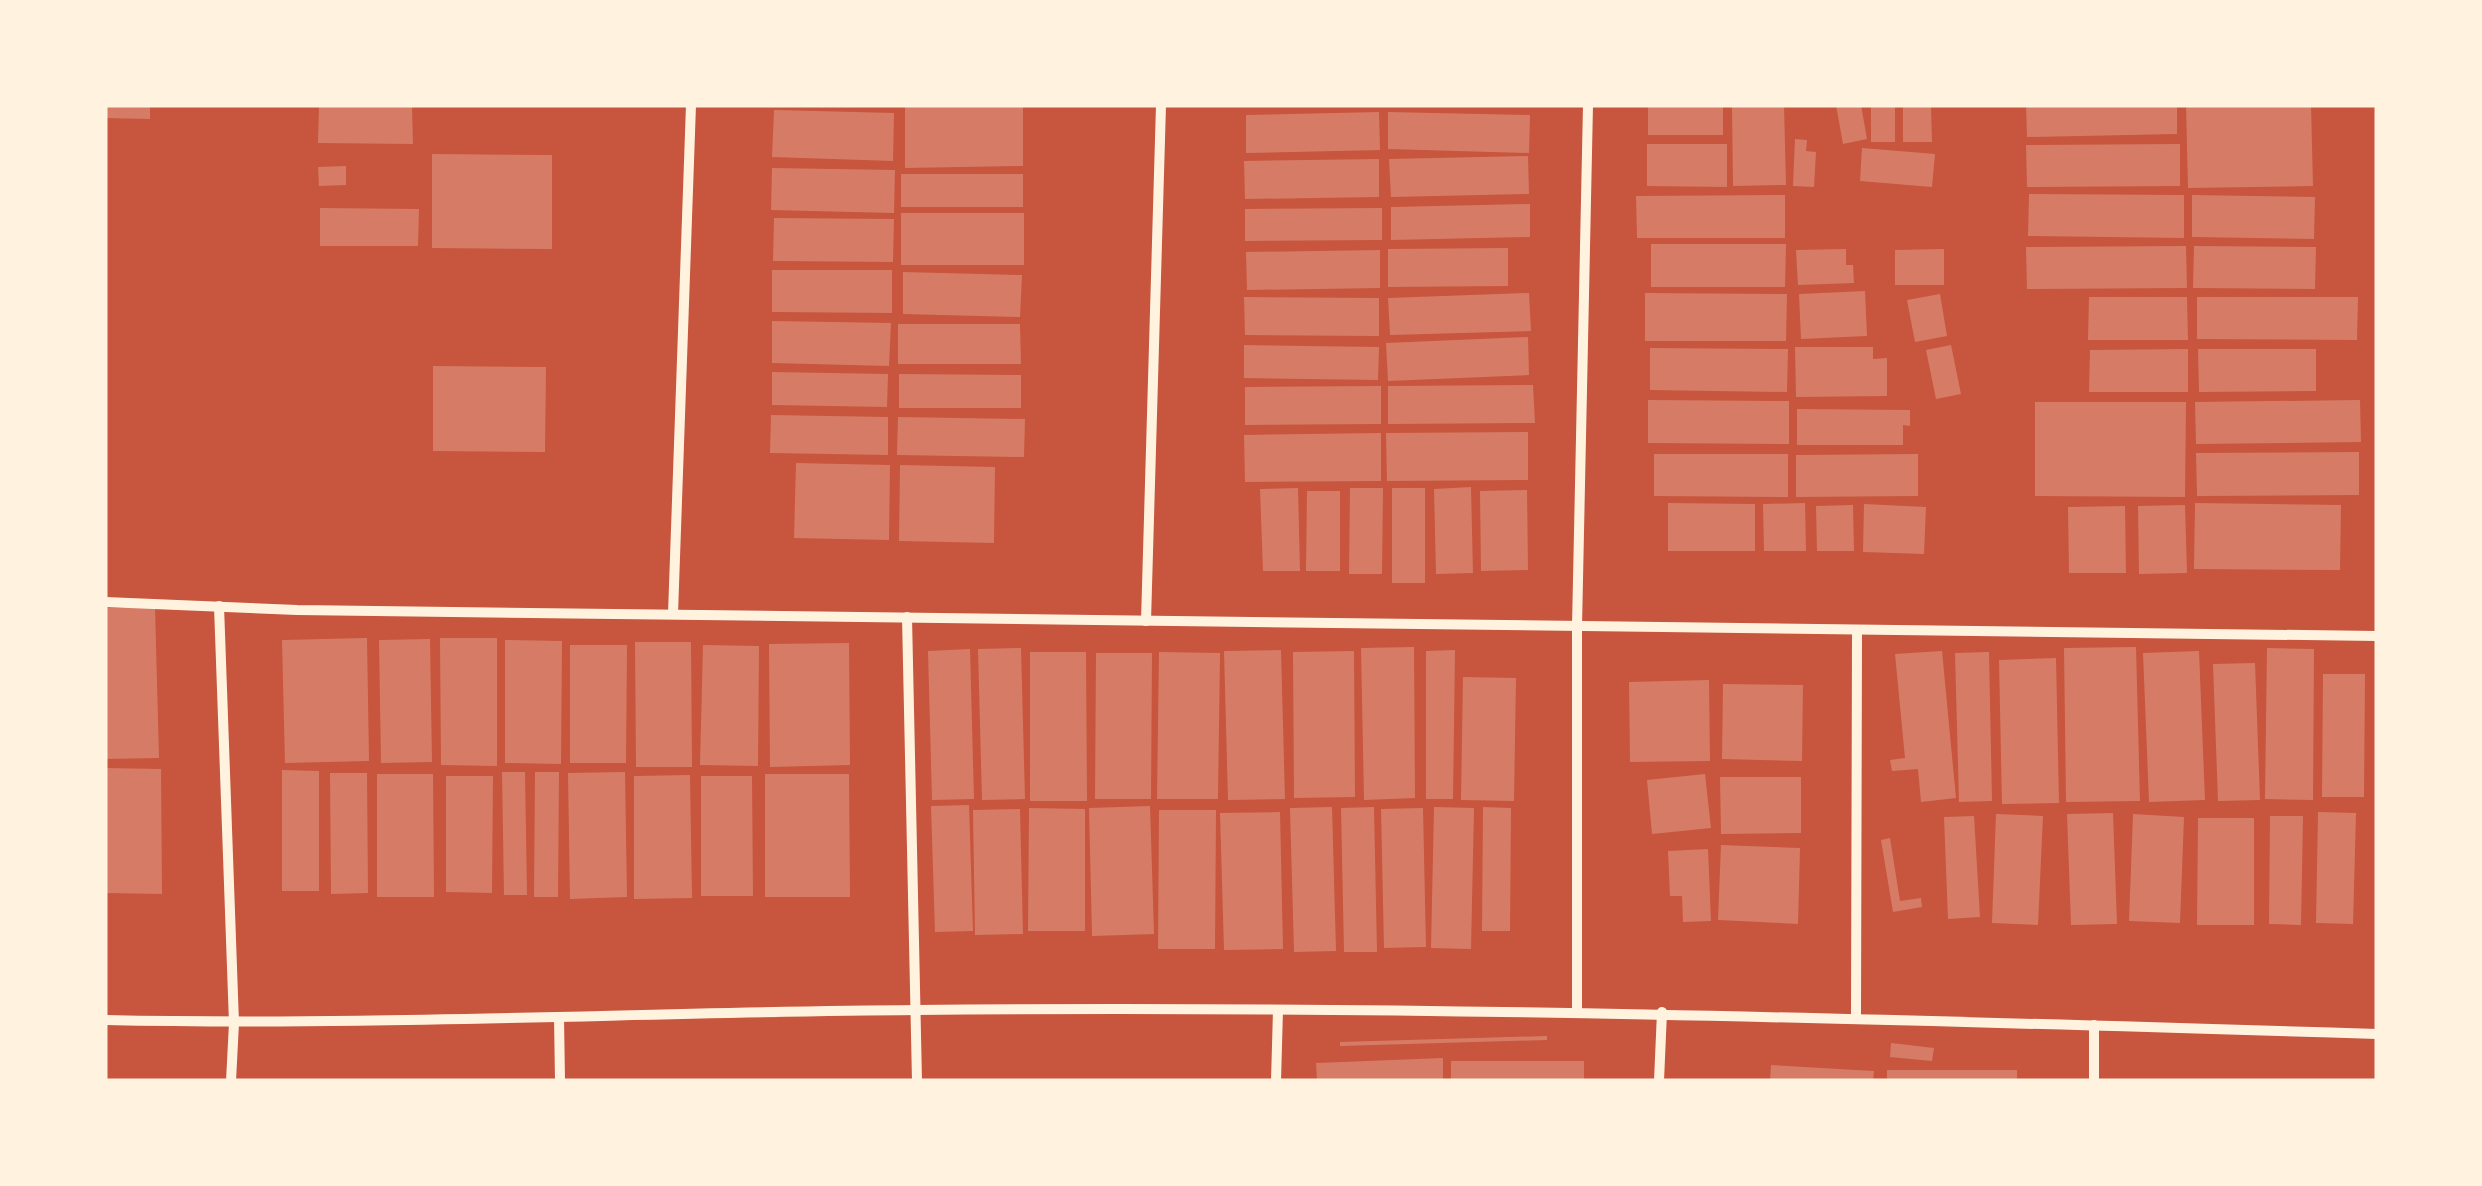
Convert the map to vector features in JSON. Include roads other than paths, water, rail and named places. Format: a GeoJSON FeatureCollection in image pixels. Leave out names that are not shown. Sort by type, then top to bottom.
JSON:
{"type":"FeatureCollection","features":[{"type":"Feature","properties":{"kind":"street"},"geometry":{"type":"LineString","coordinates":[[673,614],[691,105]]}},
{"type":"Feature","properties":{"kind":"street"},"geometry":{"type":"LineString","coordinates":[[1146,621],[1162,105]]}},
{"type":"Feature","properties":{"kind":"street"},"geometry":{"type":"LineString","coordinates":[[1577,1010],[1577,628],[1588,105]]}},
{"type":"Feature","properties":{"kind":"street"},"geometry":{"type":"LineString","coordinates":[[105,602],[907,618],[2377,636]]}},
{"type":"Feature","properties":{"kind":"street"},"geometry":{"type":"LineString","coordinates":[[219,606],[234,1023],[231,1081]]}},
{"type":"Feature","properties":{"kind":"street"},"geometry":{"type":"LineString","coordinates":[[907,618],[917,1081]]}},
{"type":"Feature","properties":{"kind":"street"},"geometry":{"type":"LineString","coordinates":[[1856,1018],[1858,632]]}},
{"type":"Feature","properties":{"kind":"street"},"geometry":{"type":"LineString","coordinates":[[105,1020],[234,1023],[916,1010],[1577,1010],[2377,1034]]}},
{"type":"Feature","properties":{"kind":"street"},"geometry":{"type":"LineString","coordinates":[[1276,1081],[1278,1010]]}},
{"type":"Feature","properties":{"kind":"street"},"geometry":{"type":"LineString","coordinates":[[1659,1081],[1662,1012]]}},
{"type":"Feature","properties":{"kind":"street"},"geometry":{"type":"LineString","coordinates":[[558,1017],[560,1081]]}},
{"type":"Feature","properties":{"kind":"street"},"geometry":{"type":"LineString","coordinates":[[2094,1025],[2094,1081]]}}]}
